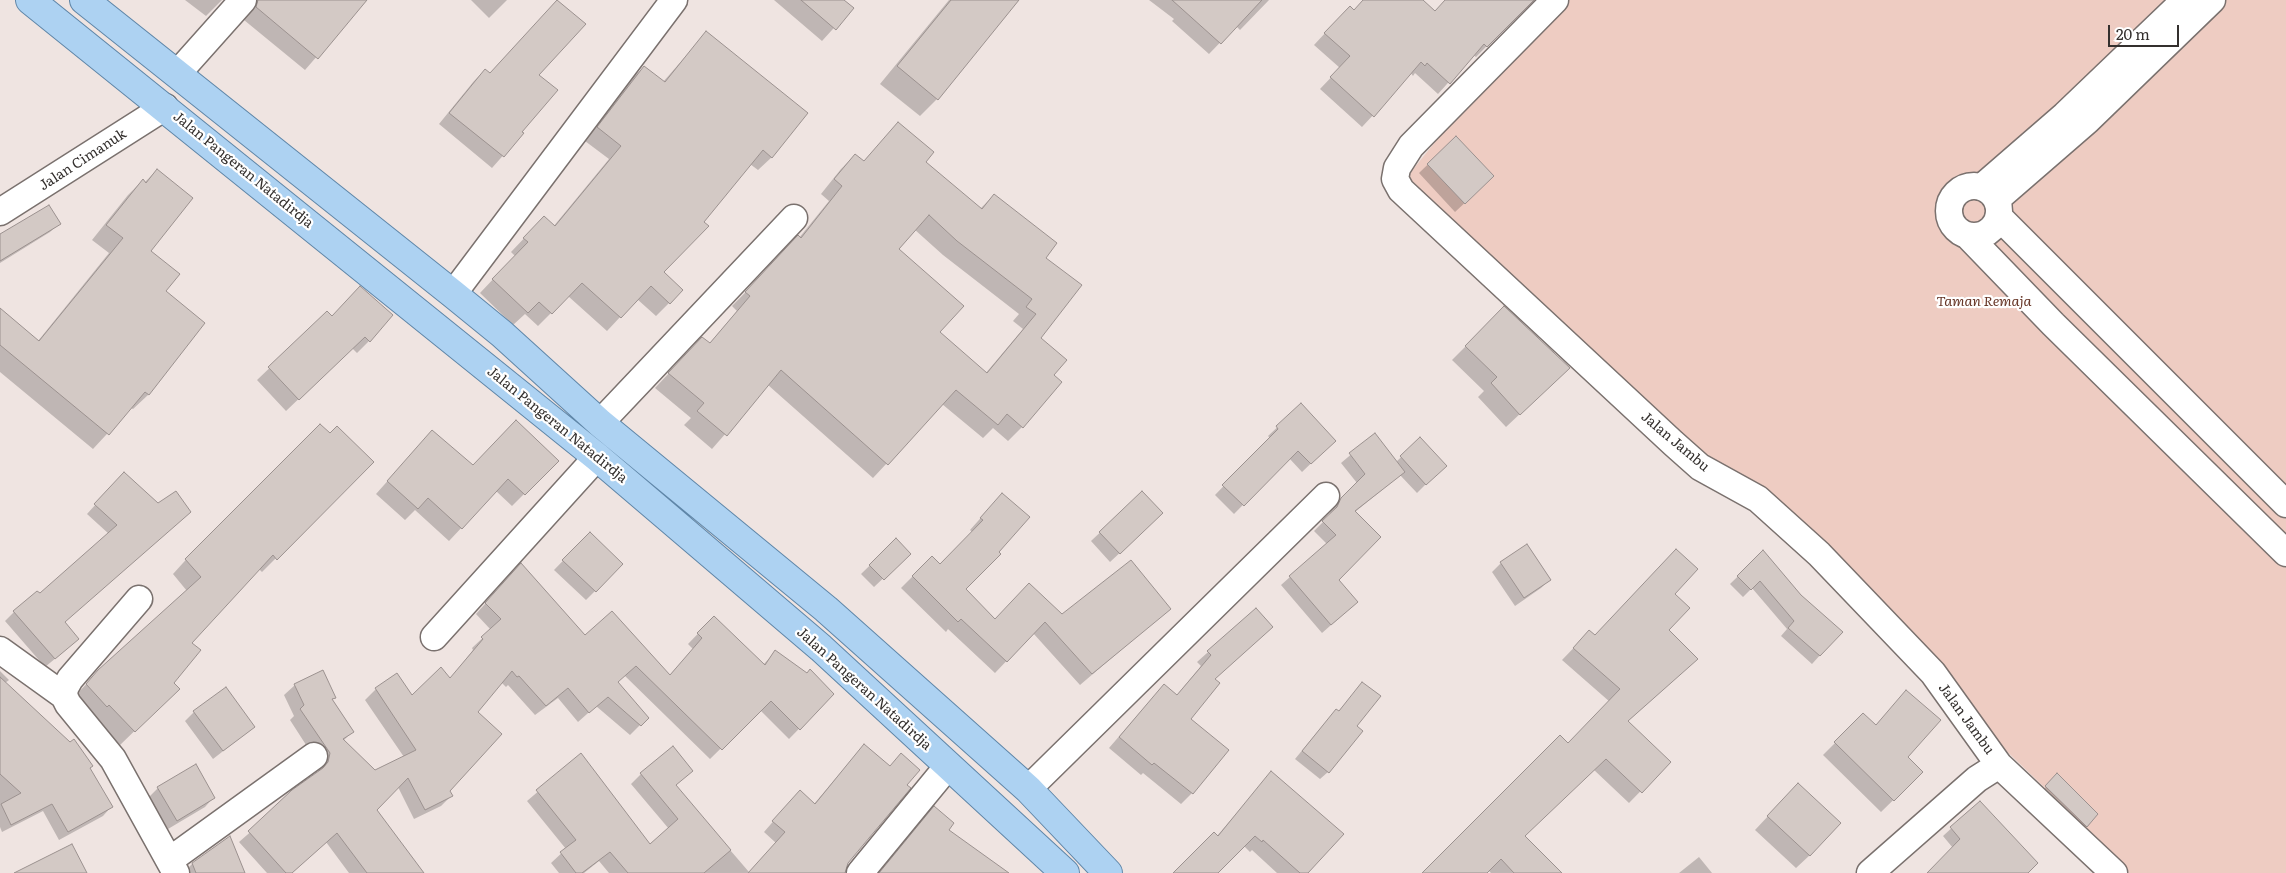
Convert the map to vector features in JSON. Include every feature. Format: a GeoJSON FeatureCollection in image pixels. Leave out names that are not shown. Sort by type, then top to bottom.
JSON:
{"type":"FeatureCollection","features":[{"type":"Feature","properties":{"kind":"main road","name":"Jalan Pangeran Natadirdja"},"geometry":{"type":"LineString","coordinates":[[30,0],[597,457],[821,648],[1065,873]]}},
{"type":"Feature","properties":{"kind":"main road","name":"Jalan Pangeran Natadirdja"},"geometry":{"type":"LineString","coordinates":[[84,0],[502,334],[600,423],[826,609],[1028,789],[1108,873]]}},
{"type":"Feature","properties":{"kind":"main road"},"geometry":{"type":"LineString","coordinates":[[948,766],[972,739]]}},
{"type":"Feature","properties":{"kind":"street"},"geometry":{"type":"LineString","coordinates":[[177,74],[243,0]]}},
{"type":"Feature","properties":{"kind":"street"},"geometry":{"type":"LineString","coordinates":[[453,294],[674,0]]}},
{"type":"Feature","properties":{"kind":"street","name":"Jalan Jambu"},"geometry":{"type":"LineString","coordinates":[[1555,0],[1411,146],[1397,168],[1395,179],[1401,190],[1700,467],[1758,499],[1819,554],[1933,673],[1999,765],[2114,873]]}},
{"type":"Feature","properties":{"kind":"street"},"geometry":{"type":"LineString","coordinates":[[1968,235],[1978,236],[1988,232],[1995,225],[1993,201],[2065,115],[2185,0]]}},
{"type":"Feature","properties":{"kind":"street"},"geometry":{"type":"LineString","coordinates":[[1993,201],[2087,121],[2212,0]]}},
{"type":"Feature","properties":{"kind":"street","name":"Jalan Cimanuk"},"geometry":{"type":"LineString","coordinates":[[0,212],[165,107]]}},
{"type":"Feature","properties":{"kind":"street"},"geometry":{"type":"LineString","coordinates":[[2286,504],[1993,201],[1973,186],[1964,188],[1956,194],[1950,203],[1949,212],[1952,222],[1958,230],[1968,235],[2053,324],[2286,553]]}},
{"type":"Feature","properties":{"kind":"street"},"geometry":{"type":"LineString","coordinates":[[600,423],[794,218]]}},
{"type":"Feature","properties":{"kind":"street"},"geometry":{"type":"LineString","coordinates":[[434,637],[597,457]]}},
{"type":"Feature","properties":{"kind":"street"},"geometry":{"type":"LineString","coordinates":[[1028,789],[1326,496]]}},
{"type":"Feature","properties":{"kind":"street"},"geometry":{"type":"LineString","coordinates":[[139,599],[70,679],[64,688],[64,696],[68,704],[113,759],[173,866],[314,756]]}},
{"type":"Feature","properties":{"kind":"street"},"geometry":{"type":"LineString","coordinates":[[0,650],[64,696]]}},
{"type":"Feature","properties":{"kind":"street"},"geometry":{"type":"LineString","coordinates":[[1870,873],[1977,779],[1999,765]]}},
{"type":"Feature","properties":{"kind":"street"},"geometry":{"type":"LineString","coordinates":[[860,873],[948,766]]}},
{"type":"Feature","properties":{"kind":"green space","name":"Taman Remaja"},"geometry":{"type":"Polygon","coordinates":[[[1550,0],[2286,0],[2286,873],[2129,873],[2091,832],[1687,439],[1530,329],[1406,178],[1550,0]]]}},
{"type":"Feature","properties":{"kind":"building"},"geometry":{"type":"Polygon","coordinates":[[[258,0],[367,0],[318,59],[256,7],[258,0]]]}},
{"type":"Feature","properties":{"kind":"building"},"geometry":{"type":"Polygon","coordinates":[[[557,0],[586,24],[539,75],[558,90],[522,132],[524,133],[504,157],[449,113],[485,69],[490,73],[557,0]]]}},
{"type":"Feature","properties":{"kind":"building"},"geometry":{"type":"Polygon","coordinates":[[[801,0],[844,0],[854,8],[836,30],[801,0]]]}},
{"type":"Feature","properties":{"kind":"building"},"geometry":{"type":"Polygon","coordinates":[[[951,0],[1019,0],[938,100],[897,66],[951,0]]]}},
{"type":"Feature","properties":{"kind":"building"},"geometry":{"type":"Polygon","coordinates":[[[1172,0],[1262,0],[1221,44],[1172,0]]]}},
{"type":"Feature","properties":{"kind":"building"},"geometry":{"type":"Polygon","coordinates":[[[1363,0],[1423,0],[1435,11],[1445,0],[1534,0],[1487,47],[1484,44],[1450,84],[1427,63],[1425,66],[1421,62],[1374,117],[1330,77],[1350,56],[1324,33],[1350,6],[1354,10],[1363,0]]]}},
{"type":"Feature","properties":{"kind":"building"},"geometry":{"type":"Polygon","coordinates":[[[706,31],[808,113],[772,158],[763,150],[704,222],[709,226],[664,272],[683,290],[670,304],[651,286],[621,318],[582,283],[552,314],[539,302],[528,313],[492,279],[528,242],[523,238],[544,216],[555,226],[621,146],[597,127],[644,66],[665,82],[706,31]]]}},
{"type":"Feature","properties":{"kind":"building"},"geometry":{"type":"Polygon","coordinates":[[[898,122],[934,152],[926,162],[982,209],[994,194],[1057,243],[1046,258],[1082,285],[1041,338],[1067,360],[1054,375],[1062,382],[1023,428],[1007,414],[998,425],[956,390],[888,465],[781,370],[727,436],[697,411],[704,403],[668,373],[702,337],[710,343],[750,296],[745,292],[798,235],[801,238],[842,186],[834,179],[855,154],[864,161],[898,122]],[[929,215],[899,249],[964,306],[940,332],[987,373],[1036,314],[1026,307],[1032,299],[957,241],[929,215]]]}},
{"type":"Feature","properties":{"kind":"building"},"geometry":{"type":"Polygon","coordinates":[[[1456,136],[1494,176],[1465,204],[1427,164],[1456,136]]]}},
{"type":"Feature","properties":{"kind":"building"},"geometry":{"type":"Polygon","coordinates":[[[157,169],[193,198],[151,251],[180,274],[166,291],[205,323],[149,395],[145,392],[109,435],[0,345],[0,308],[39,341],[123,238],[106,225],[143,179],[146,183],[157,169]]]}},
{"type":"Feature","properties":{"kind":"building"},"geometry":{"type":"Polygon","coordinates":[[[49,205],[61,224],[0,261],[0,234],[49,205]]]}},
{"type":"Feature","properties":{"kind":"building"},"geometry":{"type":"Polygon","coordinates":[[[360,286],[393,315],[370,342],[365,337],[299,400],[268,367],[327,311],[332,316],[360,286]]]}},
{"type":"Feature","properties":{"kind":"building"},"geometry":{"type":"Polygon","coordinates":[[[1504,306],[1570,368],[1520,415],[1491,383],[1497,377],[1465,346],[1504,306]]]}},
{"type":"Feature","properties":{"kind":"building"},"geometry":{"type":"Polygon","coordinates":[[[1301,403],[1336,441],[1311,464],[1298,451],[1244,506],[1222,485],[1278,429],[1276,426],[1301,403]]]}},
{"type":"Feature","properties":{"kind":"building"},"geometry":{"type":"Polygon","coordinates":[[[516,420],[559,461],[525,495],[508,479],[462,529],[428,498],[418,509],[387,481],[432,430],[473,465],[516,420]]]}},
{"type":"Feature","properties":{"kind":"building"},"geometry":{"type":"Polygon","coordinates":[[[320,424],[330,433],[337,426],[374,462],[277,560],[273,555],[192,643],[201,650],[174,683],[180,689],[135,732],[109,705],[107,707],[86,684],[98,670],[201,577],[185,559],[320,424]]]}},
{"type":"Feature","properties":{"kind":"building"},"geometry":{"type":"Polygon","coordinates":[[[1375,433],[1405,472],[1355,511],[1381,537],[1339,580],[1358,602],[1331,625],[1289,576],[1336,535],[1322,521],[1337,507],[1341,498],[1365,474],[1349,453],[1375,433]]]}},
{"type":"Feature","properties":{"kind":"building"},"geometry":{"type":"Polygon","coordinates":[[[1420,437],[1447,466],[1426,485],[1400,456],[1420,437]]]}},
{"type":"Feature","properties":{"kind":"building"},"geometry":{"type":"Polygon","coordinates":[[[124,472],[158,503],[176,491],[191,512],[65,622],[79,639],[55,659],[13,611],[37,591],[40,593],[117,525],[94,504],[124,472]]]}},
{"type":"Feature","properties":{"kind":"building"},"geometry":{"type":"Polygon","coordinates":[[[1142,491],[1163,513],[1120,554],[1099,532],[1142,491]]]}},
{"type":"Feature","properties":{"kind":"building"},"geometry":{"type":"Polygon","coordinates":[[[1002,493],[1030,517],[999,552],[1001,554],[966,589],[995,619],[1029,583],[1062,614],[1131,560],[1171,609],[1092,674],[1045,622],[1007,662],[961,619],[958,622],[912,576],[932,556],[940,564],[983,520],[980,518],[1002,493]]]}},
{"type":"Feature","properties":{"kind":"building"},"geometry":{"type":"Polygon","coordinates":[[[590,532],[623,564],[596,592],[562,560],[590,532]]]}},
{"type":"Feature","properties":{"kind":"building"},"geometry":{"type":"Polygon","coordinates":[[[896,538],[911,554],[884,580],[869,565],[896,538]]]}},
{"type":"Feature","properties":{"kind":"building"},"geometry":{"type":"Polygon","coordinates":[[[1527,544],[1551,580],[1524,598],[1500,562],[1527,544]]]}},
{"type":"Feature","properties":{"kind":"building"},"geometry":{"type":"Polygon","coordinates":[[[1676,549],[1698,569],[1675,594],[1690,608],[1669,630],[1698,659],[1628,721],[1671,762],[1642,793],[1606,759],[1525,836],[1562,873],[1514,873],[1501,859],[1487,873],[1422,873],[1560,735],[1568,743],[1620,689],[1573,648],[1589,630],[1595,635],[1676,549]]]}},
{"type":"Feature","properties":{"kind":"building"},"geometry":{"type":"Polygon","coordinates":[[[1763,550],[1801,595],[1843,632],[1820,656],[1788,628],[1794,621],[1760,581],[1751,590],[1737,576],[1763,550]]]}},
{"type":"Feature","properties":{"kind":"building"},"geometry":{"type":"Polygon","coordinates":[[[521,563],[585,635],[612,611],[670,675],[702,638],[697,633],[714,616],[765,665],[775,650],[807,673],[810,669],[834,694],[800,730],[771,701],[722,750],[636,666],[618,682],[649,718],[641,726],[608,697],[589,713],[568,688],[546,706],[519,676],[517,677],[512,671],[478,712],[502,734],[450,791],[453,796],[425,810],[408,778],[377,810],[424,873],[367,873],[337,833],[292,873],[286,873],[248,831],[292,790],[323,768],[328,762],[330,753],[300,709],[304,705],[294,684],[323,670],[336,698],[332,699],[354,732],[343,739],[375,770],[416,750],[375,688],[397,673],[412,695],[441,667],[450,678],[483,639],[481,637],[501,619],[485,603],[521,563]]]}},
{"type":"Feature","properties":{"kind":"building"},"geometry":{"type":"Polygon","coordinates":[[[1256,608],[1273,627],[1215,679],[1220,683],[1191,719],[1229,750],[1193,794],[1154,763],[1152,765],[1119,737],[1164,684],[1177,695],[1211,655],[1207,651],[1256,608]]]}},
{"type":"Feature","properties":{"kind":"building"},"geometry":{"type":"Polygon","coordinates":[[[0,677],[70,742],[74,739],[93,766],[90,768],[113,807],[68,832],[52,804],[11,825],[1,804],[21,793],[0,774],[0,677]]]}},
{"type":"Feature","properties":{"kind":"building"},"geometry":{"type":"Polygon","coordinates":[[[1362,682],[1381,696],[1357,726],[1363,731],[1329,773],[1302,751],[1336,709],[1339,711],[1362,682]]]}},
{"type":"Feature","properties":{"kind":"building"},"geometry":{"type":"Polygon","coordinates":[[[226,687],[255,727],[223,751],[193,711],[226,687]]]}},
{"type":"Feature","properties":{"kind":"building"},"geometry":{"type":"Polygon","coordinates":[[[1906,690],[1941,720],[1908,757],[1923,772],[1894,801],[1834,742],[1863,713],[1876,725],[1906,690]]]}},
{"type":"Feature","properties":{"kind":"building"},"geometry":{"type":"Polygon","coordinates":[[[864,744],[890,766],[901,753],[920,770],[907,785],[911,788],[848,863],[845,873],[748,873],[785,832],[772,821],[800,790],[815,804],[864,744]]]}},
{"type":"Feature","properties":{"kind":"building"},"geometry":{"type":"Polygon","coordinates":[[[673,746],[693,771],[676,785],[731,850],[704,873],[628,873],[610,852],[582,873],[576,873],[560,852],[576,840],[536,790],[581,753],[650,844],[678,819],[640,773],[673,746]]]}},
{"type":"Feature","properties":{"kind":"building"},"geometry":{"type":"Polygon","coordinates":[[[196,764],[215,798],[177,821],[157,787],[196,764]]]}},
{"type":"Feature","properties":{"kind":"building"},"geometry":{"type":"Polygon","coordinates":[[[1271,771],[1344,834],[1308,873],[1300,873],[1263,840],[1262,842],[1255,836],[1218,873],[1173,873],[1214,832],[1218,836],[1271,771]]]}},
{"type":"Feature","properties":{"kind":"building"},"geometry":{"type":"Polygon","coordinates":[[[2057,773],[2098,814],[2087,827],[2045,786],[2057,773]]]}},
{"type":"Feature","properties":{"kind":"building"},"geometry":{"type":"Polygon","coordinates":[[[1798,783],[1841,823],[1810,856],[1767,816],[1798,783]]]}},
{"type":"Feature","properties":{"kind":"building"},"geometry":{"type":"Polygon","coordinates":[[[1980,801],[2038,863],[2028,873],[1927,873],[1960,839],[1950,827],[1980,801]]]}},
{"type":"Feature","properties":{"kind":"building"},"geometry":{"type":"Polygon","coordinates":[[[934,806],[954,823],[949,830],[1009,873],[879,873],[934,806]]]}},
{"type":"Feature","properties":{"kind":"building"},"geometry":{"type":"Polygon","coordinates":[[[230,836],[245,873],[196,873],[192,863],[230,836]]]}},
{"type":"Feature","properties":{"kind":"building"},"geometry":{"type":"Polygon","coordinates":[[[72,844],[87,873],[14,873],[72,844]]]}}]}
